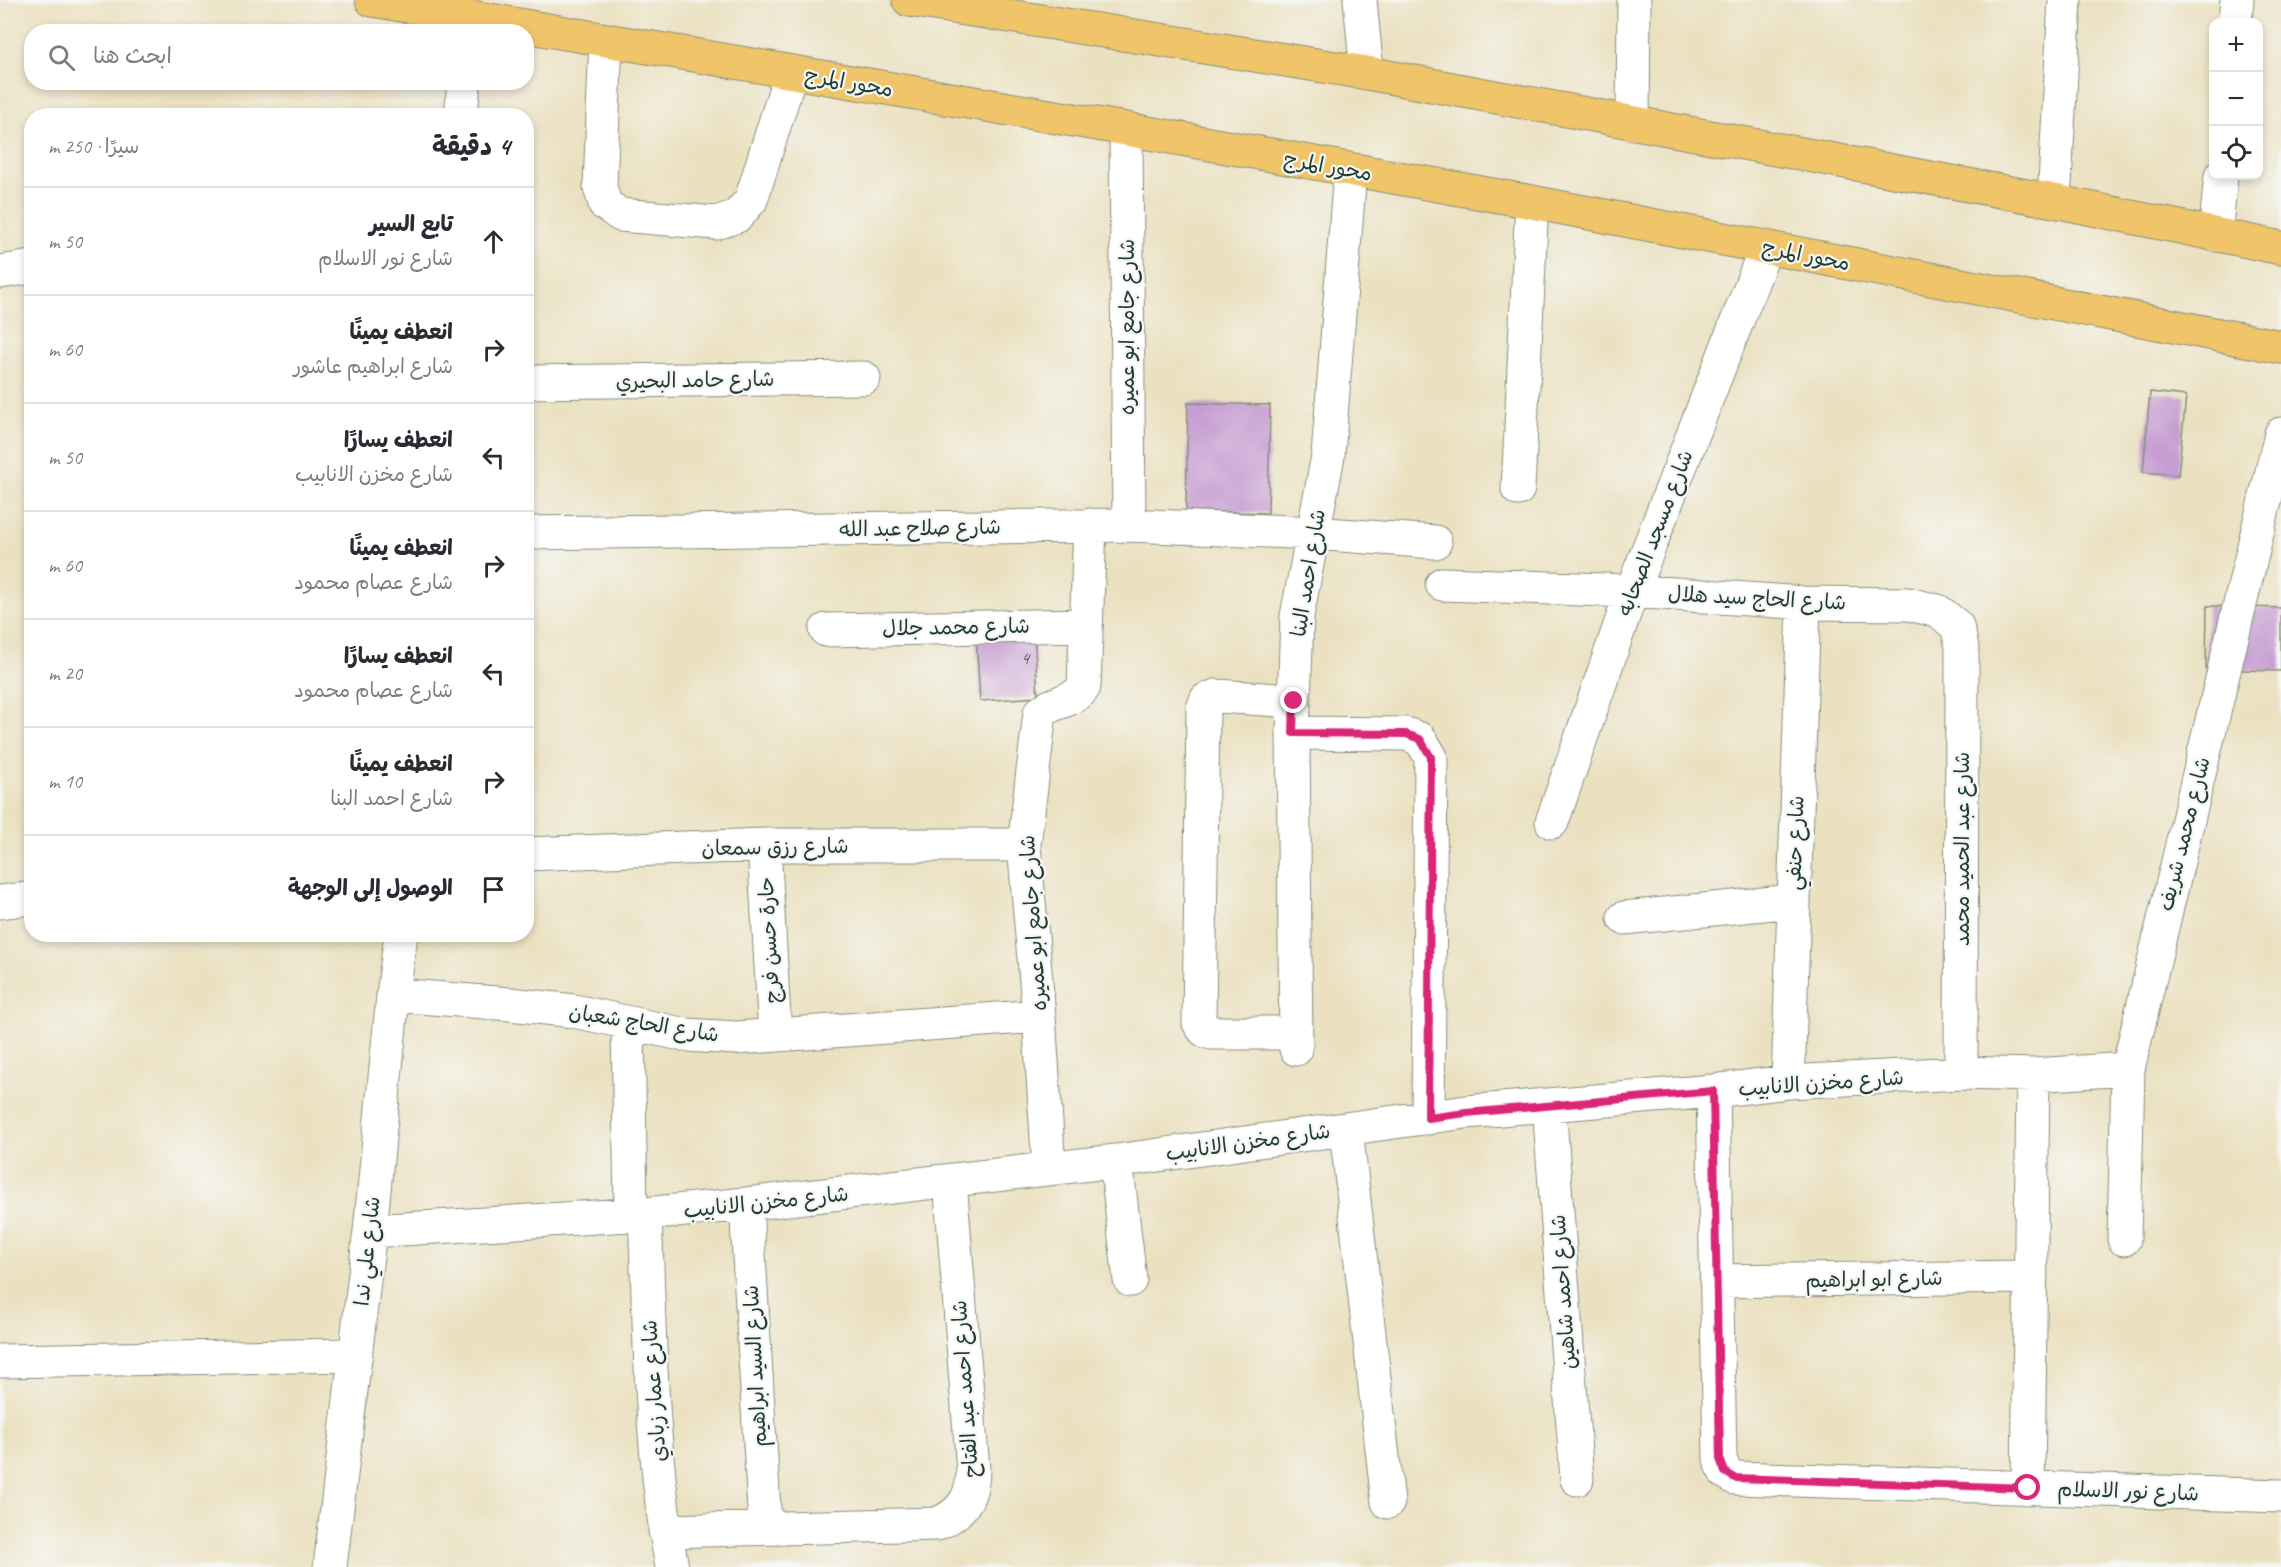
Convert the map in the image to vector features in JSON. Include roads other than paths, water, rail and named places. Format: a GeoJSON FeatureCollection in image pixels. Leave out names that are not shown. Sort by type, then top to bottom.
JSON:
{"type":"FeatureCollection","features":[{"type":"Feature","properties":{"kind":"main road","name":"محور المرج"},"geometry":{"type":"LineString","coordinates":[[372,0],[469,24]]}},
{"type":"Feature","properties":{"kind":"main road"},"geometry":{"type":"LineString","coordinates":[[909,0],[1367,73],[2054,201],[2281,248]]}},
{"type":"Feature","properties":{"kind":"main road","name":"محور المرج"},"geometry":{"type":"LineString","coordinates":[[534,32],[606,40],[1126,129],[1532,202],[2281,347]]}},
{"type":"Feature","properties":{"kind":"street"},"geometry":{"type":"LineString","coordinates":[[1360,0],[1367,73]]}},
{"type":"Feature","properties":{"kind":"street"},"geometry":{"type":"LineString","coordinates":[[1633,123],[1634,0]]}},
{"type":"Feature","properties":{"kind":"street"},"geometry":{"type":"LineString","coordinates":[[2054,201],[2065,0]]}},
{"type":"Feature","properties":{"kind":"street"},"geometry":{"type":"LineString","coordinates":[[2235,18],[2237,0]]}},
{"type":"Feature","properties":{"kind":"street"},"geometry":{"type":"LineString","coordinates":[[606,40],[600,187],[605,204],[620,215],[716,223],[737,216],[751,200],[791,72]]}},
{"type":"Feature","properties":{"kind":"street"},"geometry":{"type":"LineString","coordinates":[[462,108],[463,90]]}},
{"type":"Feature","properties":{"kind":"street","name":"شارع جامع ابو عميره"},"geometry":{"type":"LineString","coordinates":[[1126,129],[1129,525]]}},
{"type":"Feature","properties":{"kind":"street","name":"شارع احمد البنا"},"geometry":{"type":"LineString","coordinates":[[1294,701],[1216,696],[1206,700],[1203,709],[1199,1023],[1204,1030],[1211,1033],[1296,1041],[1293,733],[1297,616],[1328,456],[1350,171]]}},
{"type":"Feature","properties":{"kind":"street"},"geometry":{"type":"LineString","coordinates":[[2215,235],[2221,180]]}},
{"type":"Feature","properties":{"kind":"street"},"geometry":{"type":"LineString","coordinates":[[1518,489],[1532,202]]}},
{"type":"Feature","properties":{"kind":"street","name":"شارع مسجد الصحابه"},"geometry":{"type":"LineString","coordinates":[[1552,822],[1632,591],[1766,247]]}},
{"type":"Feature","properties":{"kind":"street"},"geometry":{"type":"LineString","coordinates":[[0,272],[24,268]]}},
{"type":"Feature","properties":{"kind":"street","name":"شارع حامد البحيري"},"geometry":{"type":"LineString","coordinates":[[534,382],[864,378]]}},
{"type":"Feature","properties":{"kind":"street","name":"شارع محمد شريف"},"geometry":{"type":"LineString","coordinates":[[2124,1239],[2128,1069],[2281,434]]}},
{"type":"Feature","properties":{"kind":"street","name":"شارع جامع ابو عميره"},"geometry":{"type":"LineString","coordinates":[[1049,1168],[1024,845],[1040,713],[1050,705],[1075,696],[1084,687],[1090,525]]}},
{"type":"Feature","properties":{"kind":"street","name":"شارع صلاح عبد الله"},"geometry":{"type":"LineString","coordinates":[[534,533],[1129,525],[1314,532],[1435,542]]}},
{"type":"Feature","properties":{"kind":"street","name":"شارع الحاج سيد هلال"},"geometry":{"type":"LineString","coordinates":[[1442,584],[1632,591],[1803,603],[1908,604],[1938,611],[1958,626]]}},
{"type":"Feature","properties":{"kind":"street","name":"شارع حنفي"},"geometry":{"type":"LineString","coordinates":[[1788,1082],[1803,603]]}},
{"type":"Feature","properties":{"kind":"street","name":"شارع محمد جلال"},"geometry":{"type":"LineString","coordinates":[[826,630],[1086,625]]}},
{"type":"Feature","properties":{"kind":"street","name":"شارع عبد الحميد محمد"},"geometry":{"type":"LineString","coordinates":[[1958,626],[1962,663],[1961,1073]]}},
{"type":"Feature","properties":{"kind":"street"},"geometry":{"type":"LineString","coordinates":[[1293,733],[1406,734],[1420,739],[1431,757],[1428,1118]]}},
{"type":"Feature","properties":{"kind":"street","name":"شارع رزق سمعان"},"geometry":{"type":"LineString","coordinates":[[534,854],[764,845],[1024,845]]}},
{"type":"Feature","properties":{"kind":"street","name":"حارة حسن فرج"},"geometry":{"type":"LineString","coordinates":[[764,845],[775,1035]]}},
{"type":"Feature","properties":{"kind":"street"},"geometry":{"type":"LineString","coordinates":[[0,902],[24,899]]}},
{"type":"Feature","properties":{"kind":"street"},"geometry":{"type":"LineString","coordinates":[[1624,918],[1793,901]]}},
{"type":"Feature","properties":{"kind":"street","name":"شارع علي ندا"},"geometry":{"type":"LineString","coordinates":[[330,1567],[370,1231],[400,942]]}},
{"type":"Feature","properties":{"kind":"street","name":"شارع الحاج شعبان"},"geometry":{"type":"LineString","coordinates":[[393,995],[574,1011],[686,1035],[736,1038],[1039,1016]]}},
{"type":"Feature","properties":{"kind":"street","name":"شارع عمار زبادي"},"geometry":{"type":"LineString","coordinates":[[628,1024],[638,1215],[654,1420],[665,1531],[672,1567]]}},
{"type":"Feature","properties":{"kind":"street","name":"شارع مخزن الانابيب"},"geometry":{"type":"LineString","coordinates":[[370,1231],[638,1215],[746,1204],[1116,1161],[1428,1118],[1788,1082],[1961,1073],[2033,1075],[2128,1069]]}},
{"type":"Feature","properties":{"kind":"street"},"geometry":{"type":"LineString","coordinates":[[2028,1488],[2033,1075]]}},
{"type":"Feature","properties":{"kind":"street"},"geometry":{"type":"LineString","coordinates":[[1713,1091],[1716,1281]]}},
{"type":"Feature","properties":{"kind":"street","name":"شارع احمد شاهين"},"geometry":{"type":"LineString","coordinates":[[1549,1105],[1577,1479]]}},
{"type":"Feature","properties":{"kind":"street"},"geometry":{"type":"LineString","coordinates":[[1346,1129],[1388,1502]]}},
{"type":"Feature","properties":{"kind":"street"},"geometry":{"type":"LineString","coordinates":[[1116,1161],[1130,1280]]}},
{"type":"Feature","properties":{"kind":"street","name":"شارع احمد عبد الفتاح"},"geometry":{"type":"LineString","coordinates":[[665,1531],[937,1524],[950,1519],[969,1498],[973,1484],[973,1470],[950,1181]]}},
{"type":"Feature","properties":{"kind":"street","name":"شارع السيد ابراهيم"},"geometry":{"type":"LineString","coordinates":[[746,1204],[765,1527]]}},
{"type":"Feature","properties":{"kind":"street","name":"شارع ابو ابراهيم"},"geometry":{"type":"LineString","coordinates":[[1716,1281],[2031,1277]]}},
{"type":"Feature","properties":{"kind":"street","name":"شارع نور الاسلام"},"geometry":{"type":"LineString","coordinates":[[1716,1281],[1720,1459],[1725,1472],[1735,1478],[2281,1496]]}},
{"type":"Feature","properties":{"kind":"street"},"geometry":{"type":"LineString","coordinates":[[0,1361],[356,1355]]}}]}
